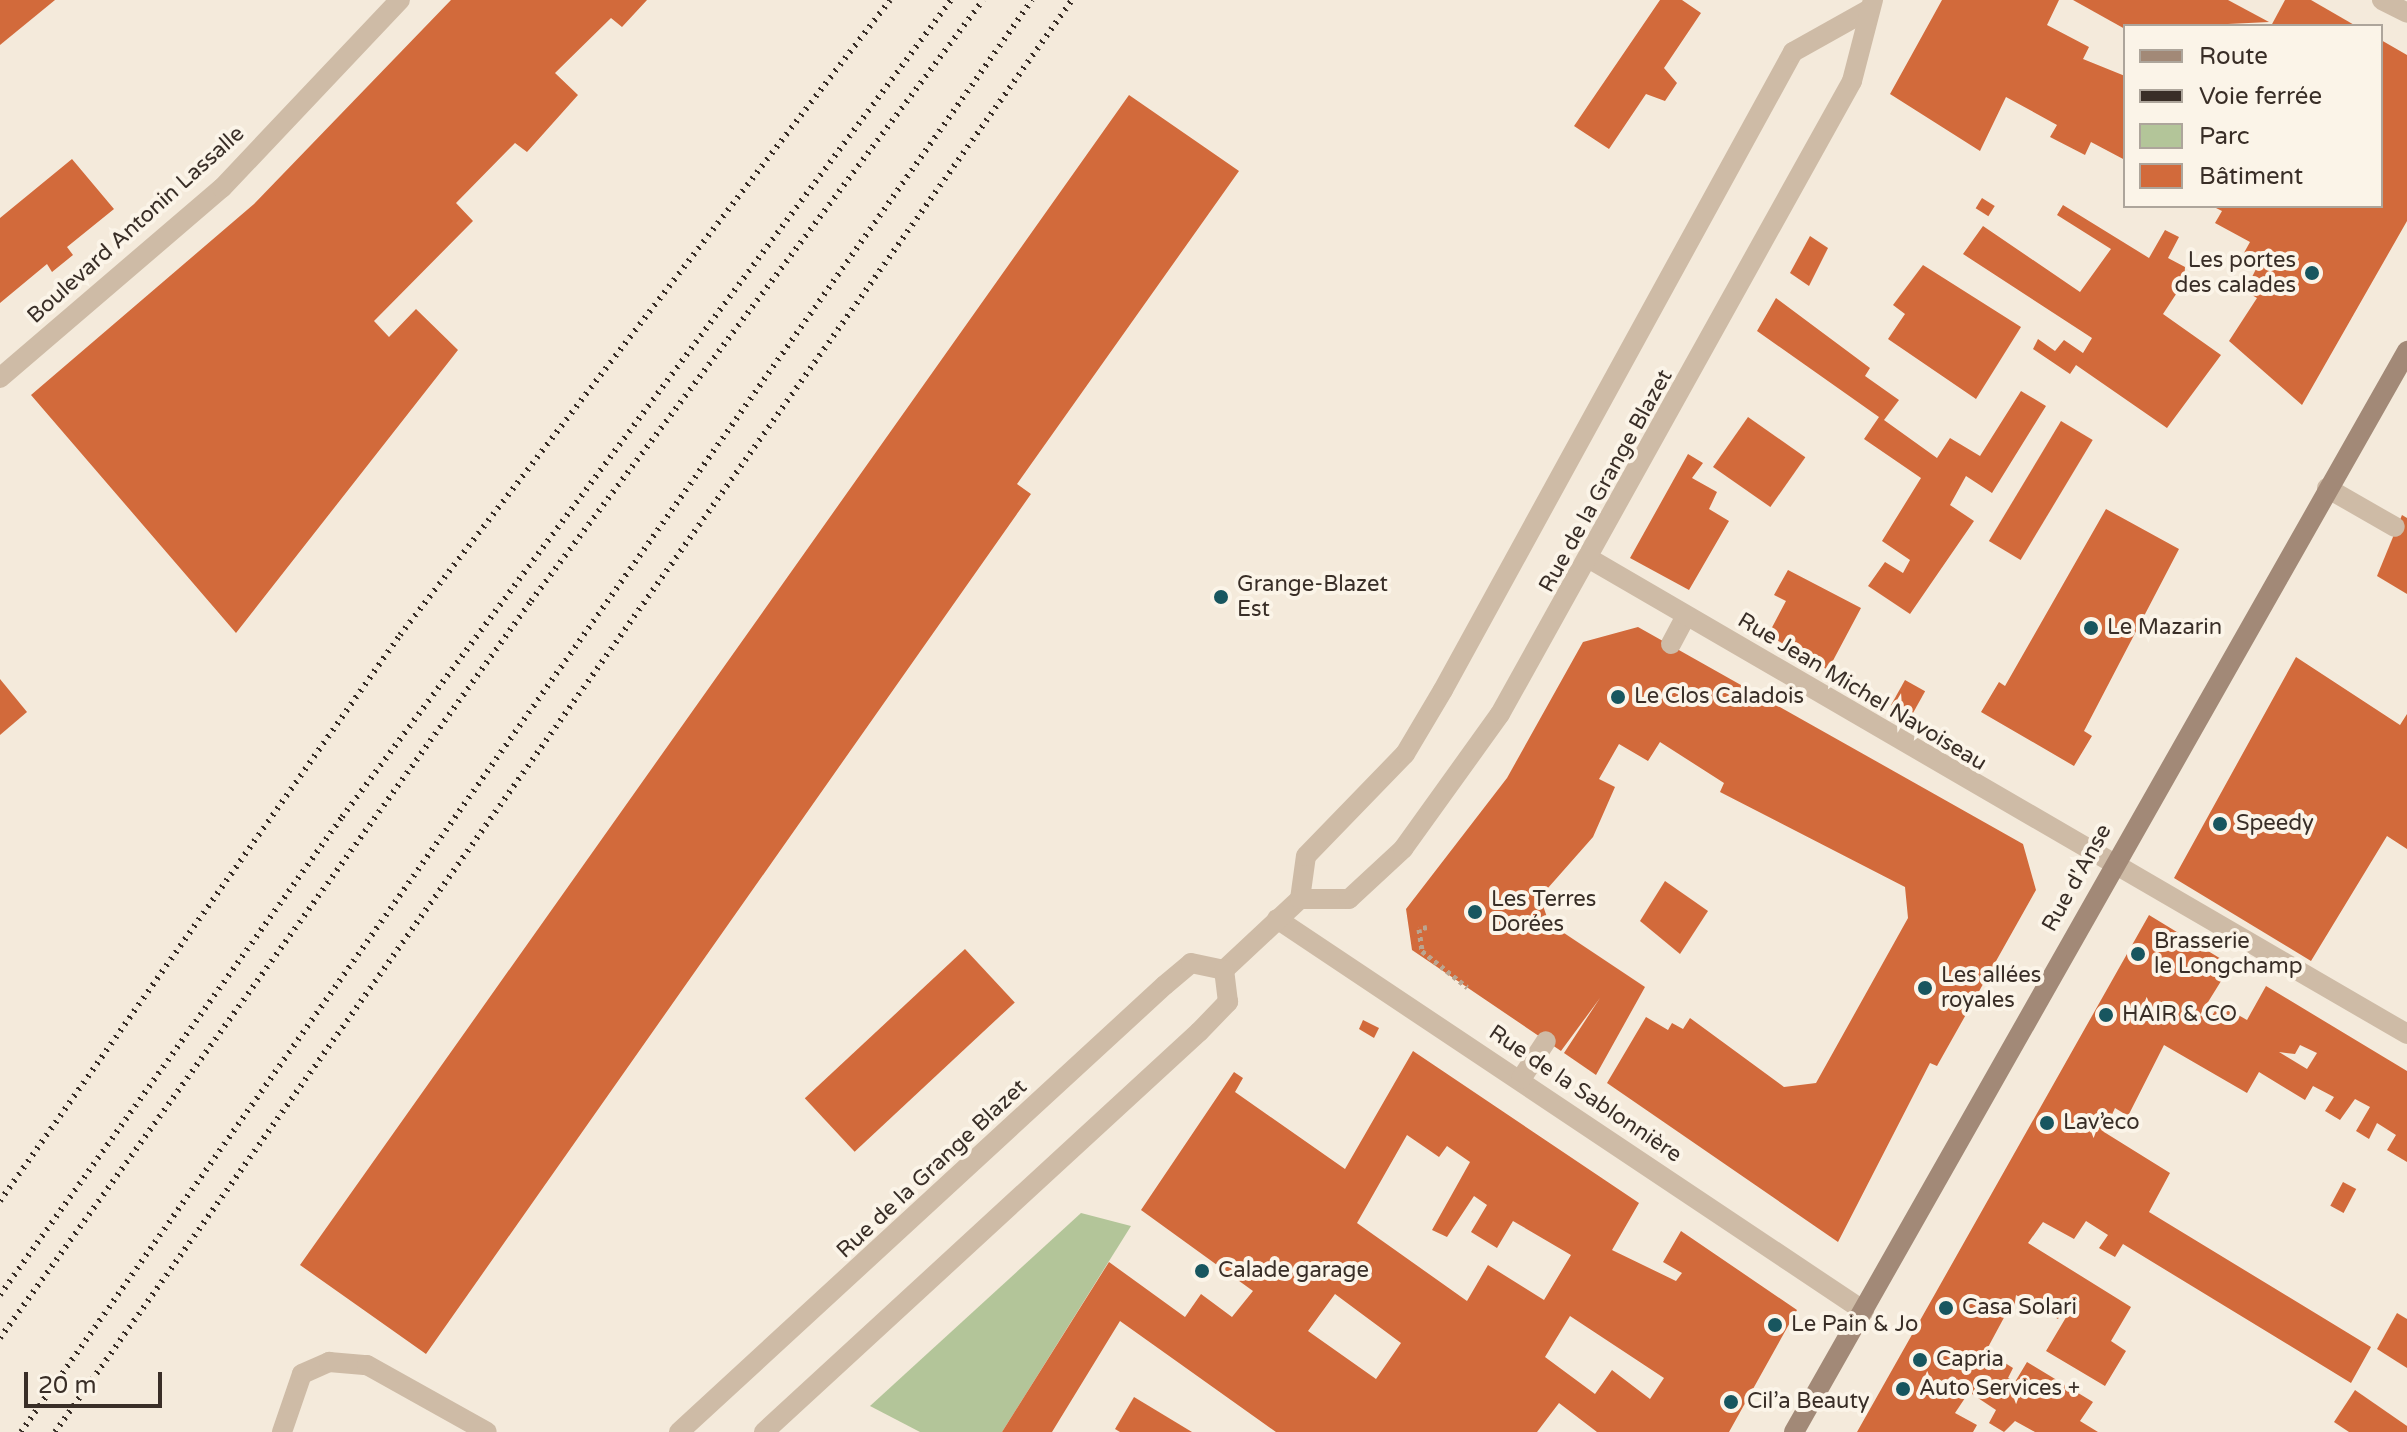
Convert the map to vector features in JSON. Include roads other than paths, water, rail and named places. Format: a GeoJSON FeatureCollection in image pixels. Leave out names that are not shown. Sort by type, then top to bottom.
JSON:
{"type":"FeatureCollection","features":[{"type":"Feature","properties":{"kind":"main road","name":"Rue d'Anse"},"geometry":{"type":"LineString","coordinates":[[1794,1432],[2110,866],[2407,351]]}},
{"type":"Feature","properties":{"kind":"street","name":"Boulevard Antonin Lassalle"},"geometry":{"type":"LineString","coordinates":[[0,378],[222,188],[400,0]]}},
{"type":"Feature","properties":{"kind":"street"},"geometry":{"type":"LineString","coordinates":[[2382,0],[2407,13]]}},
{"type":"Feature","properties":{"kind":"street","name":"Rue de la Grange Blazet"},"geometry":{"type":"LineString","coordinates":[[1872,4],[1852,81],[1590,559],[1500,714],[1403,849],[1349,899],[1300,899],[1306,856],[1405,754],[1443,690],[1793,52],[1872,4]]}},
{"type":"Feature","properties":{"kind":"street"},"geometry":{"type":"LineString","coordinates":[[2327,488],[2395,527]]}},
{"type":"Feature","properties":{"kind":"street","name":"Rue Jean Michel Navoiseau"},"geometry":{"type":"LineString","coordinates":[[1590,559],[2110,866],[2407,1034]]}},
{"type":"Feature","properties":{"kind":"street"},"geometry":{"type":"LineString","coordinates":[[1671,644],[1686,616]]}},
{"type":"Feature","properties":{"kind":"street"},"geometry":{"type":"LineString","coordinates":[[764,1432],[1199,1032],[1228,1002],[1224,970],[1300,899]]}},
{"type":"Feature","properties":{"kind":"street","name":"Rue de la Sablonnière"},"geometry":{"type":"LineString","coordinates":[[1277,919],[1521,1079],[1864,1311]]}},
{"type":"Feature","properties":{"kind":"street","name":"Rue de la Grange Blazet"},"geometry":{"type":"LineString","coordinates":[[679,1432],[1165,985],[1191,963],[1224,970]]}},
{"type":"Feature","properties":{"kind":"street"},"geometry":{"type":"LineString","coordinates":[[1521,1079],[1546,1041]]}},
{"type":"Feature","properties":{"kind":"street"},"geometry":{"type":"LineString","coordinates":[[282,1432],[302,1374],[329,1362],[367,1365],[487,1432]]}},
{"type":"Feature","properties":{"kind":"railway"},"geometry":{"type":"LineString","coordinates":[[0,1201],[400,635],[890,0]]}},
{"type":"Feature","properties":{"kind":"railway"},"geometry":{"type":"LineString","coordinates":[[0,1295],[342,817],[951,0]]}},
{"type":"Feature","properties":{"kind":"railway"},"geometry":{"type":"LineString","coordinates":[[0,1338],[531,601],[983,0]]}},
{"type":"Feature","properties":{"kind":"railway"},"geometry":{"type":"LineString","coordinates":[[21,1432],[1032,0]]}},
{"type":"Feature","properties":{"kind":"railway"},"geometry":{"type":"LineString","coordinates":[[55,1432],[1072,0]]}},
{"type":"Feature","properties":{"kind":"place","name":"Les portes des calades"},"geometry":{"type":"Point","coordinates":[2312,273]}},
{"type":"Feature","properties":{"kind":"place","name":"Grange-Blazet Est"},"geometry":{"type":"Point","coordinates":[1221,597]}},
{"type":"Feature","properties":{"kind":"place","name":"Le Mazarin"},"geometry":{"type":"Point","coordinates":[2091,628]}},
{"type":"Feature","properties":{"kind":"place","name":"Le Clos Caladois"},"geometry":{"type":"Point","coordinates":[1618,697]}},
{"type":"Feature","properties":{"kind":"place","name":"Speedy"},"geometry":{"type":"Point","coordinates":[2220,824]}},
{"type":"Feature","properties":{"kind":"place","name":"Les Terres Dorées"},"geometry":{"type":"Point","coordinates":[1475,912]}},
{"type":"Feature","properties":{"kind":"place","name":"Brasserie le Longchamp"},"geometry":{"type":"Point","coordinates":[2138,954]}},
{"type":"Feature","properties":{"kind":"place","name":"Les allées royales"},"geometry":{"type":"Point","coordinates":[1925,988]}},
{"type":"Feature","properties":{"kind":"place","name":"HAIR & CO"},"geometry":{"type":"Point","coordinates":[2106,1015]}},
{"type":"Feature","properties":{"kind":"place","name":"Lav’eco"},"geometry":{"type":"Point","coordinates":[2047,1123]}},
{"type":"Feature","properties":{"kind":"place","name":"Calade garage"},"geometry":{"type":"Point","coordinates":[1202,1271]}},
{"type":"Feature","properties":{"kind":"place","name":"Casa Solari"},"geometry":{"type":"Point","coordinates":[1946,1308]}},
{"type":"Feature","properties":{"kind":"place","name":"Le Pain & Jo"},"geometry":{"type":"Point","coordinates":[1775,1325]}},
{"type":"Feature","properties":{"kind":"place","name":"Capria"},"geometry":{"type":"Point","coordinates":[1920,1360]}},
{"type":"Feature","properties":{"kind":"place","name":"Auto Services +"},"geometry":{"type":"Point","coordinates":[1903,1389]}},
{"type":"Feature","properties":{"kind":"place","name":"Cil’a Beauty"},"geometry":{"type":"Point","coordinates":[1731,1402]}}]}
